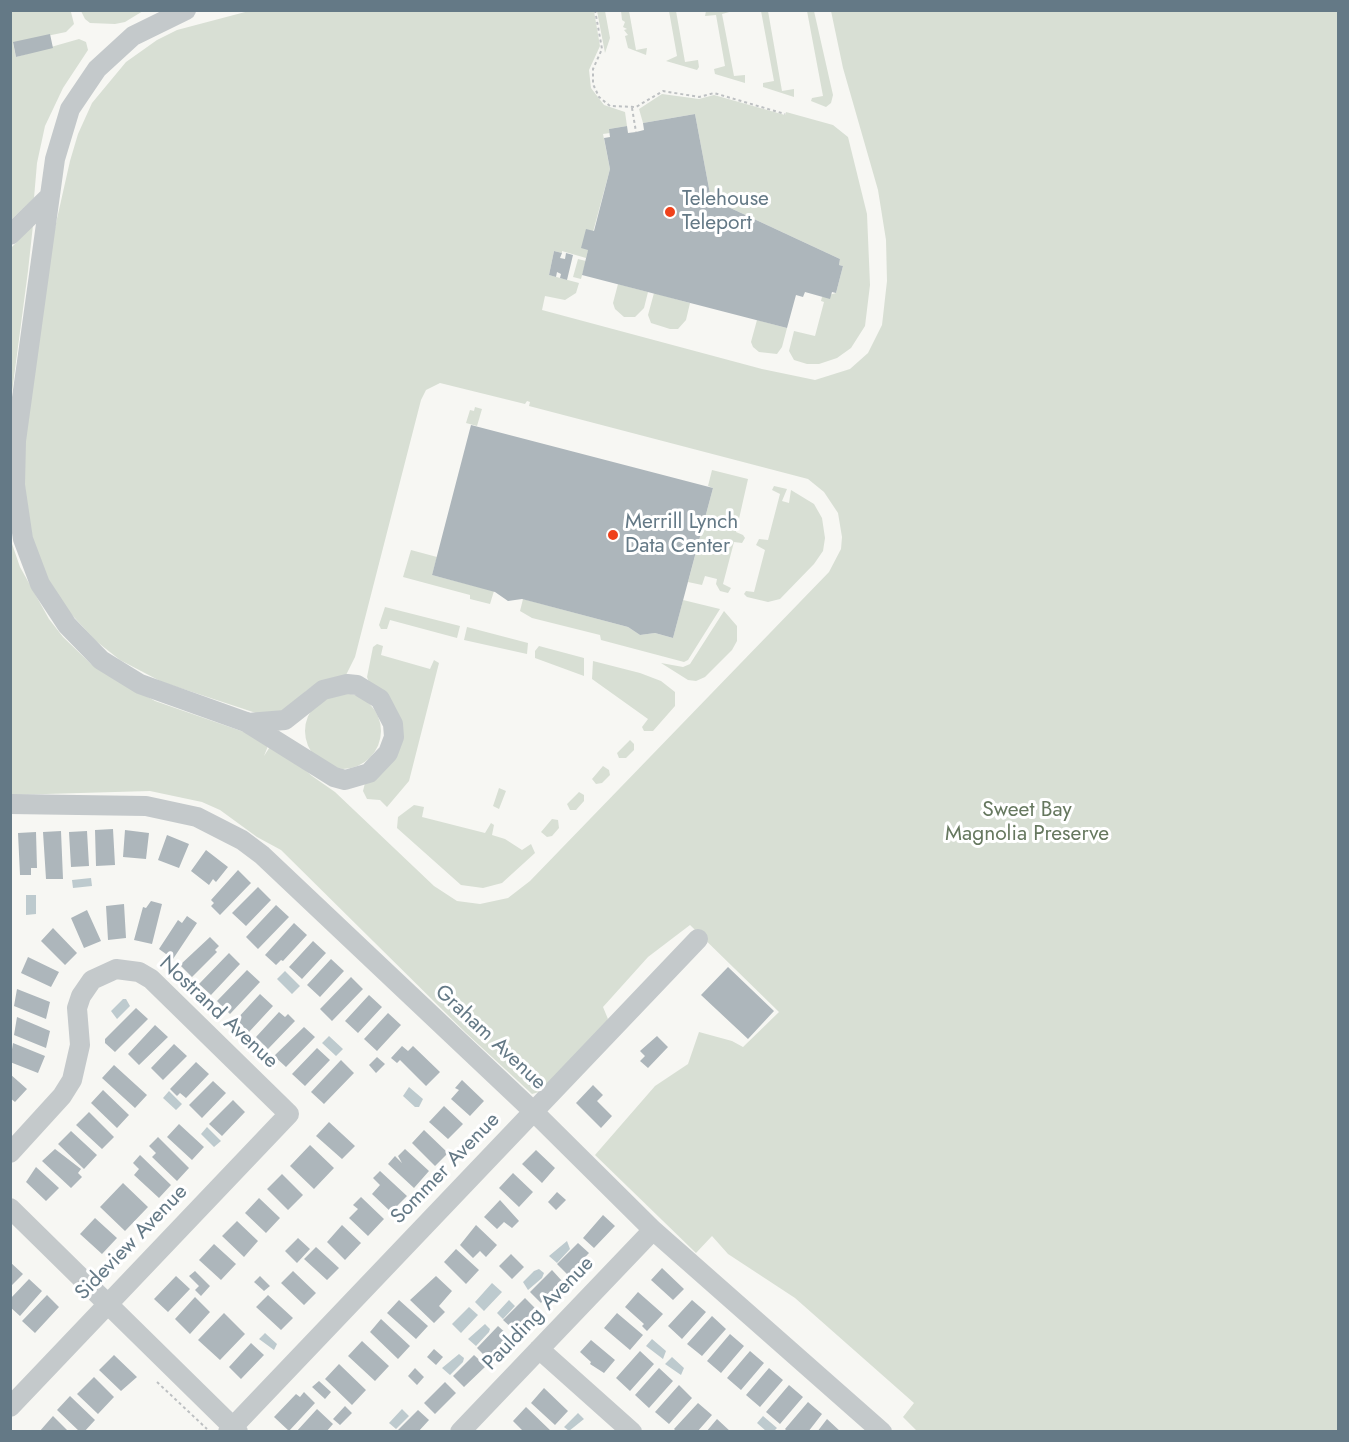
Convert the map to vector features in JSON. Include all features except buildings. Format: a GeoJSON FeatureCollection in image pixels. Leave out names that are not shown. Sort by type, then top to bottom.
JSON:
{"type":"FeatureCollection","features":[{"type":"Feature","properties":{"kind":"street"},"geometry":{"type":"LineString","coordinates":[[186,10],[133,36],[97,69],[70,109],[55,159],[16,441],[15,485],[23,539],[40,584],[67,625],[101,660],[140,684],[248,723],[292,749],[325,773],[345,780],[369,773],[379,765],[388,753],[394,737],[393,724],[380,699],[357,685],[347,684],[323,690],[285,720],[248,723]]}},
{"type":"Feature","properties":{"kind":"street"},"geometry":{"type":"LineString","coordinates":[[10,235],[50,196]]}},
{"type":"Feature","properties":{"kind":"street","name":"Graham Avenue"},"geometry":{"type":"LineString","coordinates":[[10,804],[155,807],[197,817],[242,840],[262,855],[534,1112],[653,1230],[882,1431]]}},
{"type":"Feature","properties":{"kind":"street","name":"Sommer Avenue"},"geometry":{"type":"LineString","coordinates":[[233,1430],[698,939]]}},
{"type":"Feature","properties":{"kind":"street","name":"Nostrand Avenue"},"geometry":{"type":"LineString","coordinates":[[10,1153],[62,1096],[72,1080],[80,1045],[77,1008],[81,996],[92,980],[116,969],[139,972],[151,979],[289,1114]]}},
{"type":"Feature","properties":{"kind":"street","name":"Sideview Avenue"},"geometry":{"type":"LineString","coordinates":[[10,1407],[289,1114]]}},
{"type":"Feature","properties":{"kind":"street"},"geometry":{"type":"LineString","coordinates":[[10,1208],[233,1430]]}},
{"type":"Feature","properties":{"kind":"street","name":"Paulding Avenue"},"geometry":{"type":"LineString","coordinates":[[460,1431],[653,1230]]}},
{"type":"Feature","properties":{"kind":"street"},"geometry":{"type":"LineString","coordinates":[[539,1349],[632,1431]]}},
{"type":"Feature","properties":{"kind":"path"},"geometry":{"type":"LineString","coordinates":[[595,10],[602,49],[593,69],[595,90],[610,106],[632,108],[657,93],[670,92],[699,97],[714,93],[784,114]]}},
{"type":"Feature","properties":{"kind":"path"},"geometry":{"type":"LineString","coordinates":[[632,108],[636,132]]}},
{"type":"Feature","properties":{"kind":"path"},"geometry":{"type":"LineString","coordinates":[[157,1382],[207,1429]]}},
{"type":"Feature","properties":{"kind":"green space"},"geometry":{"type":"Polygon","coordinates":[[[11,11],[75,11],[71,12],[74,24],[66,32],[13,43],[16,57],[79,39],[86,42],[88,50],[63,88],[45,126],[37,163],[34,198],[11,220],[11,11]]]}},
{"type":"Feature","properties":{"kind":"green space"},"geometry":{"type":"Polygon","coordinates":[[[81,11],[143,11],[125,22],[115,24],[90,23],[81,11]]]}},
{"type":"Feature","properties":{"kind":"green space","name":"Sweet Bay Magnolia Preserve"},"geometry":{"type":"Polygon","coordinates":[[[249,11],[594,11],[600,46],[589,70],[591,88],[604,105],[625,112],[627,126],[609,129],[610,133],[603,134],[610,169],[586,258],[554,251],[549,275],[579,283],[576,293],[565,300],[545,296],[542,310],[762,369],[815,380],[850,369],[868,353],[882,325],[887,281],[886,240],[878,190],[843,68],[831,11],[1338,11],[1338,1431],[917,1431],[903,1417],[914,1403],[795,1298],[728,1254],[712,1236],[696,1253],[595,1155],[655,1086],[688,1064],[699,1032],[732,1041],[743,1047],[779,1012],[690,925],[648,957],[603,1007],[608,1019],[599,1035],[539,1092],[532,1094],[466,1033],[281,850],[257,837],[220,810],[202,802],[150,791],[11,795],[10,538],[20,567],[49,619],[63,637],[91,664],[155,701],[270,741],[264,756],[273,742],[312,776],[335,792],[434,886],[457,901],[480,904],[508,898],[530,881],[829,572],[841,549],[842,537],[838,513],[824,492],[808,479],[529,406],[530,402],[527,401],[525,404],[440,383],[426,390],[421,400],[355,657],[346,675],[320,681],[306,691],[289,711],[265,716],[162,682],[120,660],[96,641],[71,614],[50,583],[40,563],[27,521],[23,455],[54,232],[70,161],[78,134],[92,103],[126,62],[157,40],[177,30],[249,11]]]}},
{"type":"Feature","properties":{"kind":"green space"},"geometry":{"type":"Polygon","coordinates":[[[597,11],[605,11],[610,38],[605,53],[597,11]]]}},
{"type":"Feature","properties":{"kind":"green space"},"geometry":{"type":"Polygon","coordinates":[[[621,11],[629,11],[636,50],[647,48],[646,55],[628,48],[625,36],[628,35],[624,30],[627,29],[623,27],[625,22],[622,20],[621,11]]]}},
{"type":"Feature","properties":{"kind":"green space"},"geometry":{"type":"Polygon","coordinates":[[[669,11],[676,11],[685,62],[698,60],[697,70],[666,61],[677,56],[669,11]]]}},
{"type":"Feature","properties":{"kind":"green space"},"geometry":{"type":"Polygon","coordinates":[[[706,11],[733,11],[722,14],[734,76],[745,75],[745,83],[715,74],[714,69],[725,66],[716,15],[705,16],[706,11]]]}},
{"type":"Feature","properties":{"kind":"green space"},"geometry":{"type":"Polygon","coordinates":[[[761,11],[768,11],[782,91],[794,89],[794,97],[763,87],[763,83],[774,81],[761,11]]]}},
{"type":"Feature","properties":{"kind":"green space"},"geometry":{"type":"Polygon","coordinates":[[[807,11],[814,11],[833,95],[831,103],[826,107],[811,101],[812,98],[823,96],[807,11]]]}},
{"type":"Feature","properties":{"kind":"green space"},"geometry":{"type":"Polygon","coordinates":[[[662,94],[699,99],[714,95],[785,115],[786,112],[833,125],[848,137],[867,214],[870,285],[865,326],[851,348],[837,358],[819,364],[807,364],[794,360],[789,351],[794,331],[815,336],[824,302],[821,301],[822,297],[836,293],[843,266],[839,265],[840,259],[711,199],[695,114],[643,123],[639,109],[662,94]]]}},
{"type":"Feature","properties":{"kind":"green space"},"geometry":{"type":"Polygon","coordinates":[[[33,225],[28,271],[11,400],[11,248],[33,225]]]}},
{"type":"Feature","properties":{"kind":"green space"},"geometry":{"type":"Polygon","coordinates":[[[578,259],[586,261],[581,279],[573,277],[578,259]]]}},
{"type":"Feature","properties":{"kind":"green space"},"geometry":{"type":"Polygon","coordinates":[[[618,284],[648,292],[644,308],[635,317],[624,317],[615,309],[613,303],[618,284]]]}},
{"type":"Feature","properties":{"kind":"green space"},"geometry":{"type":"Polygon","coordinates":[[[654,293],[690,303],[686,320],[678,329],[651,323],[648,315],[654,293]]]}},
{"type":"Feature","properties":{"kind":"green space"},"geometry":{"type":"Polygon","coordinates":[[[757,320],[787,328],[782,347],[777,354],[759,352],[753,347],[751,342],[757,320]]]}},
{"type":"Feature","properties":{"kind":"green space"},"geometry":{"type":"Polygon","coordinates":[[[475,407],[482,409],[477,426],[466,423],[470,410],[474,411],[475,407]]]}},
{"type":"Feature","properties":{"kind":"green space"},"geometry":{"type":"Polygon","coordinates":[[[712,470],[748,479],[736,532],[745,538],[742,543],[734,542],[723,584],[731,588],[728,593],[720,591],[716,584],[717,579],[705,576],[702,585],[688,582],[713,488],[708,486],[712,470]]]}},
{"type":"Feature","properties":{"kind":"green space"},"geometry":{"type":"Polygon","coordinates":[[[774,486],[787,489],[782,501],[789,503],[791,490],[814,504],[822,518],[825,538],[823,551],[814,564],[780,599],[768,602],[747,597],[744,594],[746,591],[754,592],[765,550],[756,545],[759,539],[768,540],[780,494],[772,490],[774,486]]]}},
{"type":"Feature","properties":{"kind":"green space"},"geometry":{"type":"Polygon","coordinates":[[[411,550],[437,557],[432,575],[494,591],[490,604],[470,599],[470,595],[403,577],[411,550]]]}},
{"type":"Feature","properties":{"kind":"green space"},"geometry":{"type":"Polygon","coordinates":[[[523,599],[628,627],[640,635],[655,633],[673,638],[683,600],[720,609],[688,660],[684,662],[601,640],[600,635],[532,618],[520,611],[523,599]]]}},
{"type":"Feature","properties":{"kind":"green space"},"geometry":{"type":"Polygon","coordinates":[[[385,607],[460,626],[457,638],[390,620],[387,629],[381,629],[379,625],[385,607]]]}},
{"type":"Feature","properties":{"kind":"green space"},"geometry":{"type":"Polygon","coordinates":[[[724,611],[737,626],[737,641],[732,650],[705,677],[696,681],[688,680],[661,663],[683,667],[690,664],[724,611]]]}},
{"type":"Feature","properties":{"kind":"green space"},"geometry":{"type":"Polygon","coordinates":[[[467,627],[528,643],[527,654],[464,640],[467,627]]]}},
{"type":"Feature","properties":{"kind":"green space"},"geometry":{"type":"Polygon","coordinates":[[[377,644],[383,646],[381,655],[430,669],[434,660],[439,663],[409,781],[387,807],[380,800],[367,799],[363,791],[365,783],[395,750],[367,677],[373,647],[377,644]]]}},
{"type":"Feature","properties":{"kind":"green space"},"geometry":{"type":"Polygon","coordinates":[[[539,646],[584,658],[584,676],[535,658],[535,651],[539,646]]]}},
{"type":"Feature","properties":{"kind":"green space"},"geometry":{"type":"Polygon","coordinates":[[[593,661],[661,681],[675,692],[675,706],[653,731],[644,731],[642,727],[648,719],[592,679],[593,661]]]}},
{"type":"Feature","properties":{"kind":"green space"},"geometry":{"type":"Polygon","coordinates":[[[336,693],[350,693],[364,699],[375,710],[381,724],[378,746],[370,758],[350,769],[336,769],[322,763],[311,752],[305,738],[305,724],[311,710],[322,699],[336,693]]]}},
{"type":"Feature","properties":{"kind":"green space"},"geometry":{"type":"Polygon","coordinates":[[[630,740],[634,744],[634,750],[626,758],[619,758],[617,753],[630,740]]]}},
{"type":"Feature","properties":{"kind":"green space"},"geometry":{"type":"Polygon","coordinates":[[[603,766],[609,770],[610,775],[602,783],[596,784],[592,779],[603,766]]]}},
{"type":"Feature","properties":{"kind":"green space"},"geometry":{"type":"Polygon","coordinates":[[[499,788],[506,791],[499,809],[493,806],[499,788]]]}},
{"type":"Feature","properties":{"kind":"green space"},"geometry":{"type":"Polygon","coordinates":[[[579,792],[584,795],[584,801],[576,810],[570,810],[567,804],[579,792]]]}},
{"type":"Feature","properties":{"kind":"green space"},"geometry":{"type":"Polygon","coordinates":[[[414,805],[424,807],[422,817],[485,833],[491,823],[494,825],[492,835],[505,839],[522,850],[531,844],[535,853],[502,883],[483,888],[461,885],[397,828],[398,817],[414,805]]]}},
{"type":"Feature","properties":{"kind":"green space"},"geometry":{"type":"Polygon","coordinates":[[[552,819],[558,820],[559,828],[552,836],[547,837],[541,832],[552,819]]]}},
{"type":"Feature","properties":{"kind":"shaded area"},"geometry":{"type":"Polygon","coordinates":[[[91,878],[92,886],[73,888],[72,880],[91,878]]]}},
{"type":"Feature","properties":{"kind":"shaded area"},"geometry":{"type":"Polygon","coordinates":[[[26,895],[36,895],[36,914],[26,915],[26,895]]]}},
{"type":"Feature","properties":{"kind":"shaded area"},"geometry":{"type":"Polygon","coordinates":[[[285,971],[300,986],[292,994],[277,979],[285,971]]]}},
{"type":"Feature","properties":{"kind":"shaded area"},"geometry":{"type":"Polygon","coordinates":[[[123,999],[126,999],[130,1006],[117,1019],[111,1011],[123,999]]]}},
{"type":"Feature","properties":{"kind":"shaded area"},"geometry":{"type":"Polygon","coordinates":[[[329,1036],[343,1049],[336,1056],[322,1043],[329,1036]]]}},
{"type":"Feature","properties":{"kind":"shaded area"},"geometry":{"type":"Polygon","coordinates":[[[409,1087],[423,1099],[419,1107],[415,1107],[403,1096],[409,1087]]]}},
{"type":"Feature","properties":{"kind":"shaded area"},"geometry":{"type":"Polygon","coordinates":[[[169,1091],[182,1104],[176,1110],[163,1098],[169,1091]]]}},
{"type":"Feature","properties":{"kind":"shaded area"},"geometry":{"type":"Polygon","coordinates":[[[207,1127],[221,1141],[214,1147],[201,1134],[207,1127]]]}},
{"type":"Feature","properties":{"kind":"shaded area"},"geometry":{"type":"Polygon","coordinates":[[[567,1241],[570,1249],[557,1263],[549,1256],[567,1241]]]}},
{"type":"Feature","properties":{"kind":"shaded area"},"geometry":{"type":"Polygon","coordinates":[[[539,1269],[544,1273],[542,1278],[528,1290],[523,1282],[539,1269]]]}},
{"type":"Feature","properties":{"kind":"shaded area"},"geometry":{"type":"Polygon","coordinates":[[[492,1283],[502,1292],[484,1311],[475,1302],[492,1283]]]}},
{"type":"Feature","properties":{"kind":"shaded area"},"geometry":{"type":"Polygon","coordinates":[[[509,1300],[515,1306],[503,1319],[497,1313],[509,1300]]]}},
{"type":"Feature","properties":{"kind":"shaded area"},"geometry":{"type":"Polygon","coordinates":[[[469,1307],[478,1315],[461,1333],[452,1324],[469,1307]]]}},
{"type":"Feature","properties":{"kind":"shaded area"},"geometry":{"type":"Polygon","coordinates":[[[485,1324],[490,1329],[489,1332],[476,1346],[468,1339],[485,1324]]]}},
{"type":"Feature","properties":{"kind":"shaded area"},"geometry":{"type":"Polygon","coordinates":[[[265,1333],[277,1344],[274,1350],[259,1339],[265,1333]]]}},
{"type":"Feature","properties":{"kind":"shaded area"},"geometry":{"type":"Polygon","coordinates":[[[652,1339],[666,1351],[663,1359],[646,1346],[652,1339]]]}},
{"type":"Feature","properties":{"kind":"shaded area"},"geometry":{"type":"Polygon","coordinates":[[[459,1354],[464,1358],[463,1362],[450,1375],[442,1368],[459,1354]]]}},
{"type":"Feature","properties":{"kind":"shaded area"},"geometry":{"type":"Polygon","coordinates":[[[672,1357],[684,1368],[681,1375],[665,1364],[672,1357]]]}},
{"type":"Feature","properties":{"kind":"shaded area"},"geometry":{"type":"Polygon","coordinates":[[[402,1409],[409,1416],[396,1429],[389,1423],[402,1409]]]}},
{"type":"Feature","properties":{"kind":"shaded area"},"geometry":{"type":"Polygon","coordinates":[[[578,1413],[584,1419],[569,1431],[564,1427],[578,1413]]]}},
{"type":"Feature","properties":{"kind":"shaded area"},"geometry":{"type":"Polygon","coordinates":[[[763,1416],[777,1428],[774,1431],[766,1431],[757,1423],[763,1416]]]}},
{"type":"Feature","properties":{"kind":"place","name":"Telehouse Teleport"},"geometry":{"type":"Point","coordinates":[670,212]}},
{"type":"Feature","properties":{"kind":"place","name":"Merrill Lynch Data Center"},"geometry":{"type":"Point","coordinates":[613,535]}}]}
